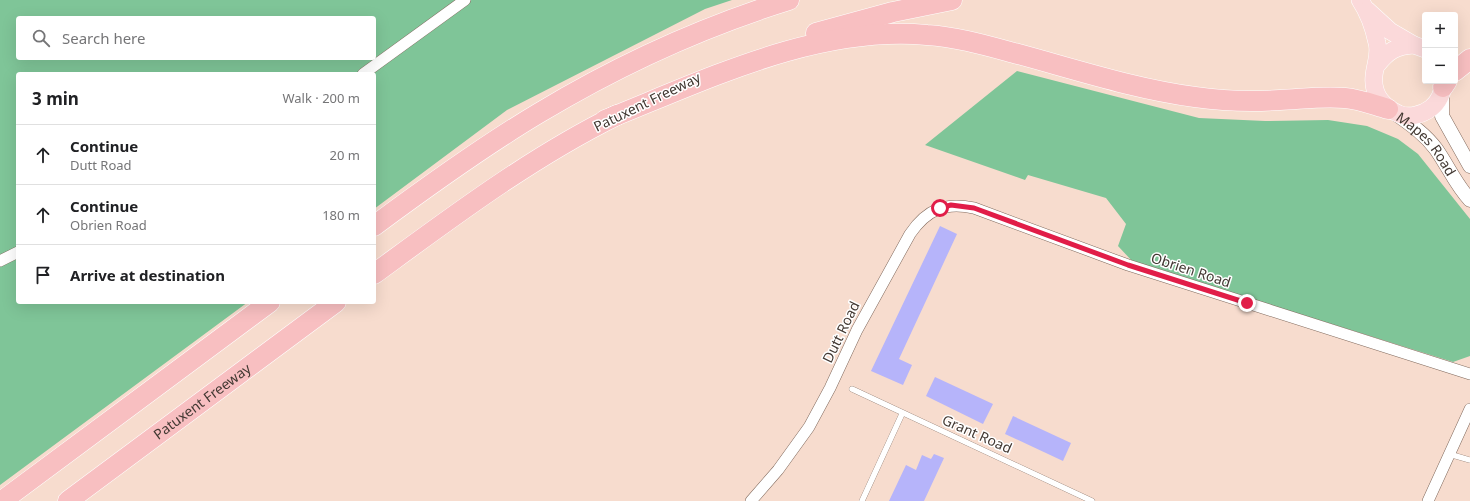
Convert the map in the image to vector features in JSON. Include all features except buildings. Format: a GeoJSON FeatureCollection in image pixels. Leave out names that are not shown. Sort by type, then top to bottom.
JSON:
{"type":"FeatureCollection","features":[{"type":"Feature","properties":{"kind":"highway"},"geometry":{"type":"LineString","coordinates":[[376,225],[489,144],[642,53],[710,18],[752,0]]}},
{"type":"Feature","properties":{"kind":"highway"},"geometry":{"type":"LineString","coordinates":[[587,86],[644,57],[713,27],[789,0]]}},
{"type":"Feature","properties":{"kind":"highway","name":"Patuxent Freeway"},"geometry":{"type":"LineString","coordinates":[[376,273],[512,176],[560,145],[605,120],[664,91],[728,63],[787,42],[893,12],[952,0]]}},
{"type":"Feature","properties":{"kind":"highway"},"geometry":{"type":"LineString","coordinates":[[605,120],[790,50],[843,39],[900,34],[928,35],[976,43],[1151,90],[1196,97],[1234,101],[1317,97],[1347,98],[1390,110]]}},
{"type":"Feature","properties":{"kind":"highway"},"geometry":{"type":"LineString","coordinates":[[1458,69],[1470,59]]}},
{"type":"Feature","properties":{"kind":"highway"},"geometry":{"type":"LineString","coordinates":[[2,501],[267,304]]}},
{"type":"Feature","properties":{"kind":"highway","name":"Patuxent Freeway"},"geometry":{"type":"LineString","coordinates":[[68,501],[333,304]]}},
{"type":"Feature","properties":{"kind":"main road"},"geometry":{"type":"LineString","coordinates":[[1362,3],[1390,31],[1420,47]]}},
{"type":"Feature","properties":{"kind":"main road"},"geometry":{"type":"LineString","coordinates":[[1362,3],[1377,42],[1378,53],[1374,76],[1374,90],[1380,100],[1390,110],[1410,116],[1423,112],[1434,105],[1444,85]]}},
{"type":"Feature","properties":{"kind":"main road"},"geometry":{"type":"LineString","coordinates":[[1377,65],[1391,50],[1400,46],[1420,47]]}},
{"type":"Feature","properties":{"kind":"street"},"geometry":{"type":"LineString","coordinates":[[366,72],[464,0]]}},
{"type":"Feature","properties":{"kind":"street","name":"Mapes Road"},"geometry":{"type":"LineString","coordinates":[[1444,85],[1442,116],[1470,166]]}},
{"type":"Feature","properties":{"kind":"street","name":"Mapes Road"},"geometry":{"type":"LineString","coordinates":[[1390,110],[1417,129],[1435,147],[1461,190],[1470,200]]}},
{"type":"Feature","properties":{"kind":"street","name":"Dutt Road"},"geometry":{"type":"LineString","coordinates":[[751,501],[787,459],[809,427],[830,388],[857,330],[895,259],[915,226],[930,213],[940,208],[951,205],[974,208]]}},
{"type":"Feature","properties":{"kind":"street","name":"Obrien Road"},"geometry":{"type":"LineString","coordinates":[[974,208],[1128,265],[1470,374]]}},
{"type":"Feature","properties":{"kind":"street"},"geometry":{"type":"LineString","coordinates":[[0,261],[16,253]]}},
{"type":"Feature","properties":{"kind":"street"},"geometry":{"type":"LineString","coordinates":[[1428,501],[1470,409]]}},
{"type":"Feature","properties":{"kind":"lane","name":"Grant Road"},"geometry":{"type":"LineString","coordinates":[[852,389],[902,414],[984,450],[1092,501]]}},
{"type":"Feature","properties":{"kind":"lane"},"geometry":{"type":"LineString","coordinates":[[862,501],[902,414]]}},
{"type":"Feature","properties":{"kind":"lane"},"geometry":{"type":"LineString","coordinates":[[1449,454],[1470,460]]}},
{"type":"Feature","properties":{"kind":"green space"},"geometry":{"type":"Polygon","coordinates":[[[0,0],[732,0],[705,9],[507,110],[376,208],[376,72],[16,72],[16,304],[245,304],[0,485],[0,0]]]}},
{"type":"Feature","properties":{"kind":"green space"},"geometry":{"type":"Polygon","coordinates":[[[1017,71],[1199,118],[1265,121],[1328,120],[1367,126],[1398,139],[1418,154],[1470,219],[1470,356],[1453,362],[1133,262],[1118,246],[1126,224],[1106,198],[1028,175],[1025,180],[925,145],[1017,71]]]}},
{"type":"Feature","properties":{"kind":"route"},"geometry":{"type":"LineString","coordinates":[[940,208],[951,205],[974,208],[1128,265],[1247,303]]}}]}
